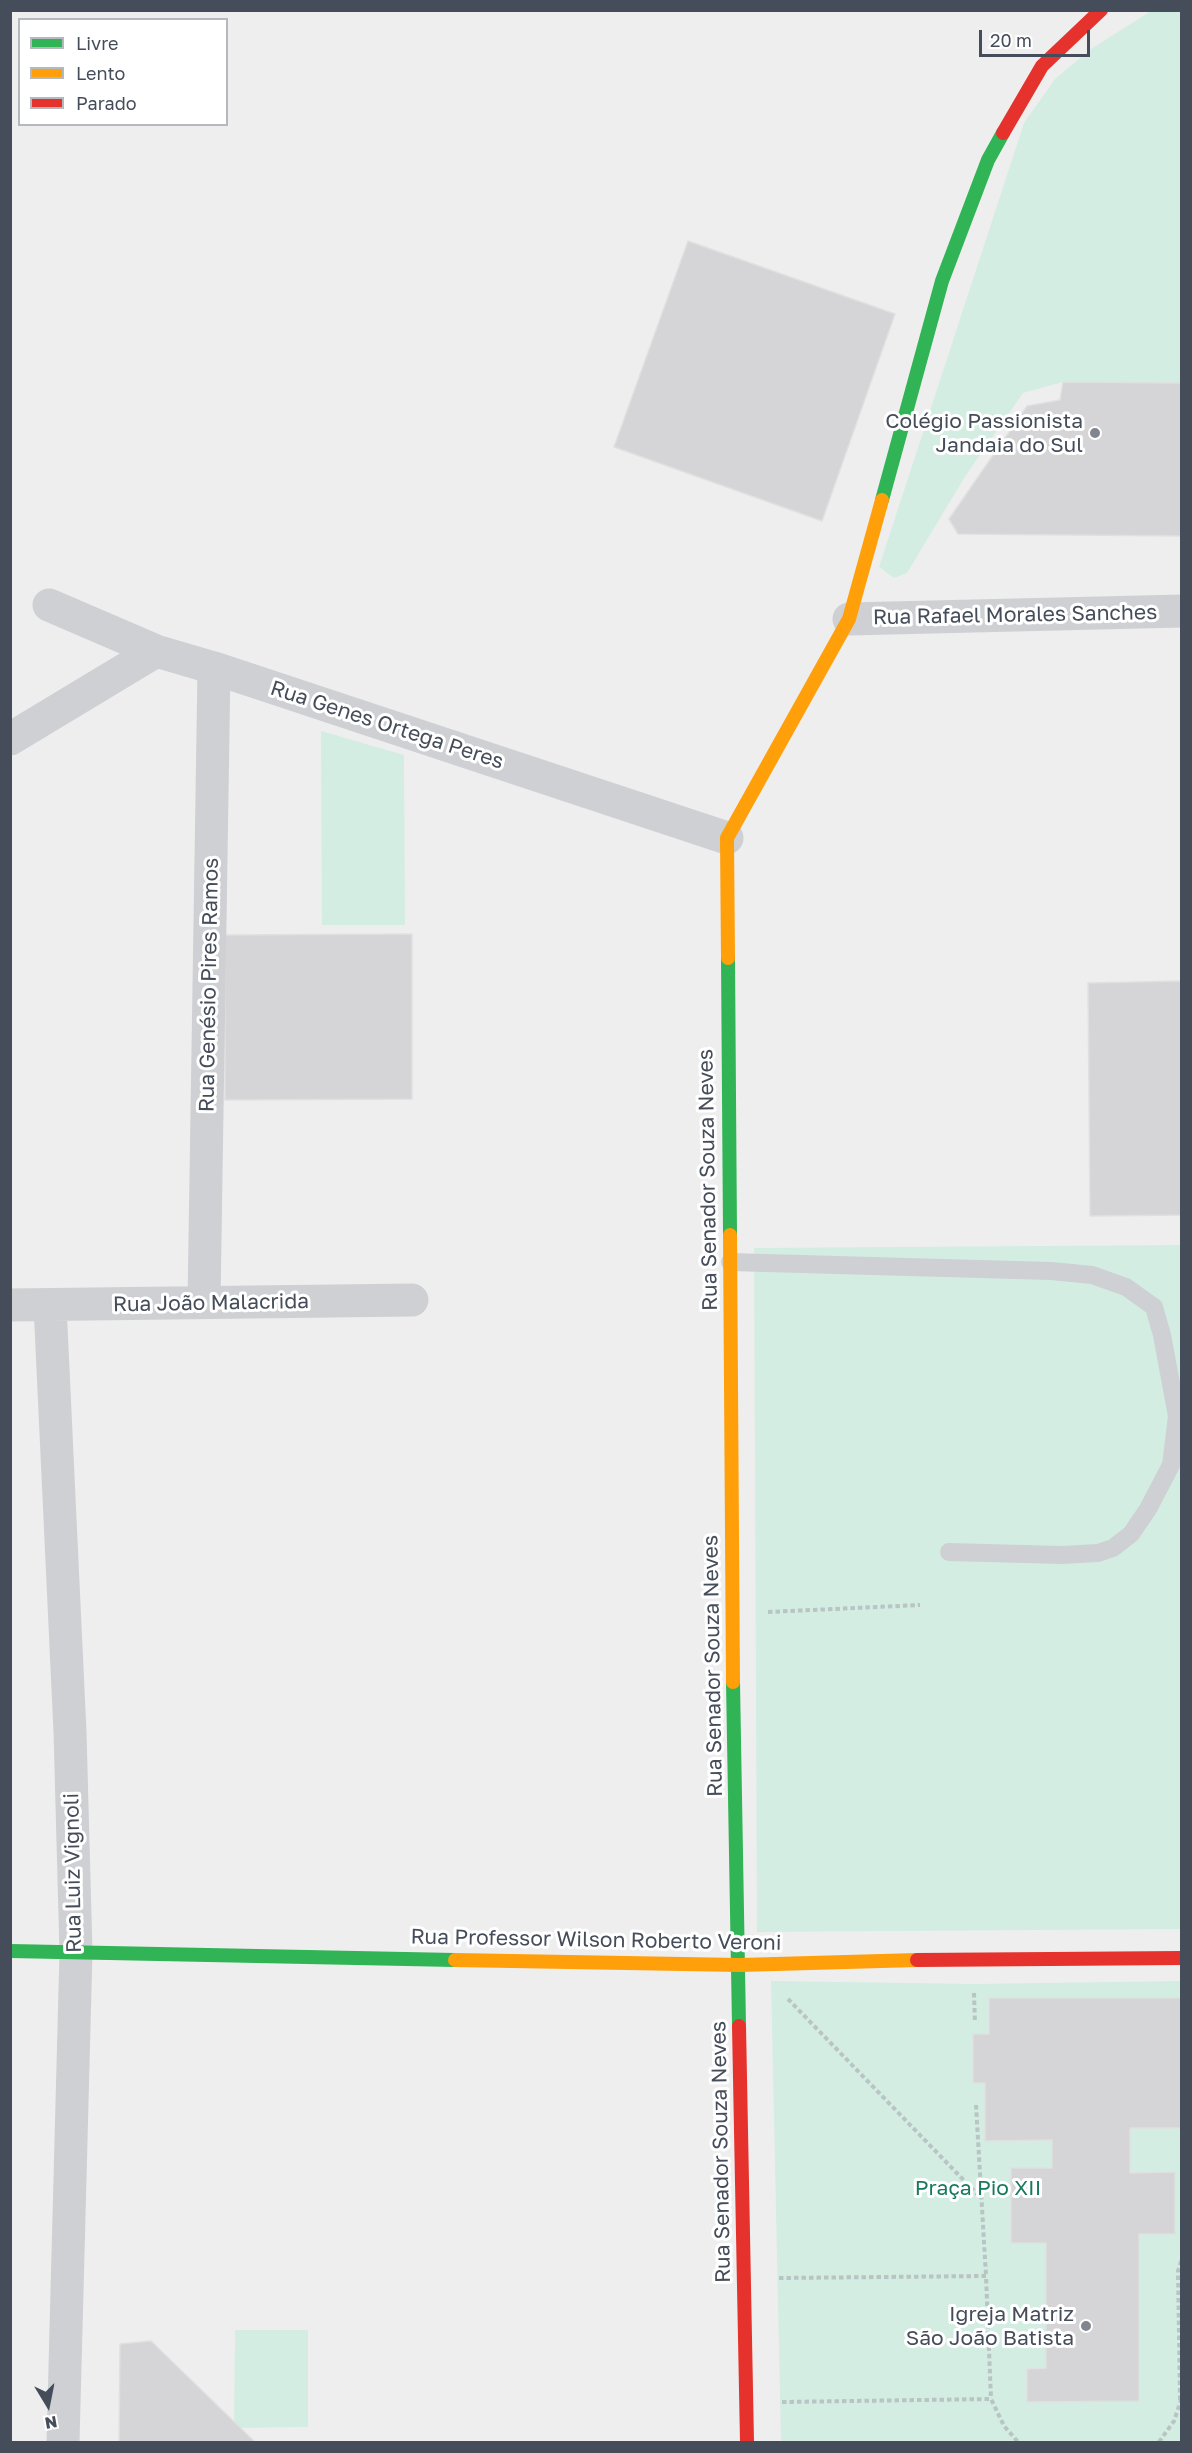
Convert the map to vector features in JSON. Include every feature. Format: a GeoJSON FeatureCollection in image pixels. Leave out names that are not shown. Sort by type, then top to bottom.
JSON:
{"type":"FeatureCollection","features":[{"type":"Feature","properties":{"kind":"street","name":"Rua Senador Souza Neves"},"geometry":{"type":"LineString","coordinates":[[747,2442],[742,2277],[740,1965],[732,1614],[727,838],[849,619],[942,281],[988,160],[1042,66],[1101,10]]}},
{"type":"Feature","properties":{"kind":"street","name":"Rua Genes Ortega Peres"},"geometry":{"type":"LineString","coordinates":[[49,606],[156,651],[214,668],[727,838]]}},
{"type":"Feature","properties":{"kind":"street","name":"Rua Rafael Morales Sanches"},"geometry":{"type":"LineString","coordinates":[[849,619],[1182,611]]}},
{"type":"Feature","properties":{"kind":"street"},"geometry":{"type":"LineString","coordinates":[[10,739],[156,651]]}},
{"type":"Feature","properties":{"kind":"street","name":"Rua Genésio Pires Ramos"},"geometry":{"type":"LineString","coordinates":[[204,1302],[214,668]]}},
{"type":"Feature","properties":{"kind":"street","name":"Rua João Malacrida"},"geometry":{"type":"LineString","coordinates":[[10,1305],[412,1300]]}},
{"type":"Feature","properties":{"kind":"street","name":"Rua Luiz Vignoli"},"geometry":{"type":"LineString","coordinates":[[50,1305],[70,1732],[76,1952],[63,2442]]}},
{"type":"Feature","properties":{"kind":"street","name":"Rua Professor Wilson Roberto Veroni"},"geometry":{"type":"LineString","coordinates":[[10,1951],[740,1965],[974,1959],[1182,1958]]}},
{"type":"Feature","properties":{"kind":"lane"},"geometry":{"type":"LineString","coordinates":[[730,1262],[1039,1271],[1092,1275],[1126,1287],[1154,1307],[1162,1335],[1177,1416],[1171,1465],[1148,1509],[1131,1534],[1113,1548],[1098,1553],[1062,1555],[949,1552]]}},
{"type":"Feature","properties":{"kind":"path"},"geometry":{"type":"LineString","coordinates":[[732,1614],[920,1605]]}},
{"type":"Feature","properties":{"kind":"path"},"geometry":{"type":"LineString","coordinates":[[787,1998],[981,2198]]}},
{"type":"Feature","properties":{"kind":"path"},"geometry":{"type":"LineString","coordinates":[[976,2104],[987,2276],[991,2399],[1004,2426],[1018,2442]]}},
{"type":"Feature","properties":{"kind":"path"},"geometry":{"type":"LineString","coordinates":[[1161,2442],[1174,2421],[1181,2400],[1180,2271],[1182,2258]]}},
{"type":"Feature","properties":{"kind":"path"},"geometry":{"type":"LineString","coordinates":[[778,2289],[777,2278],[987,2276]]}},
{"type":"Feature","properties":{"kind":"path"},"geometry":{"type":"LineString","coordinates":[[780,2391],[781,2412]]}},
{"type":"Feature","properties":{"kind":"path"},"geometry":{"type":"LineString","coordinates":[[781,2402],[991,2399]]}},
{"type":"Feature","properties":{"kind":"green space"},"geometry":{"type":"Polygon","coordinates":[[[1151,11],[1181,11],[1181,383],[1063,382],[1023,393],[966,475],[907,573],[894,578],[879,567],[1024,123],[1055,79],[1091,49],[1151,11]]]}},
{"type":"Feature","properties":{"kind":"green space"},"geometry":{"type":"Polygon","coordinates":[[[321,731],[404,755],[405,925],[322,925],[321,731]]]}},
{"type":"Feature","properties":{"kind":"green space"},"geometry":{"type":"Polygon","coordinates":[[[1181,1245],[1181,1929],[757,1932],[754,1248],[1181,1245]]]}},
{"type":"Feature","properties":{"kind":"green space","name":"Praça Pio XII"},"geometry":{"type":"Polygon","coordinates":[[[771,1981],[974,1984],[1181,1981],[1181,2442],[781,2442],[771,1981]]]}},
{"type":"Feature","properties":{"kind":"green space"},"geometry":{"type":"Polygon","coordinates":[[[235,2330],[308,2330],[308,2427],[234,2428],[235,2330]]]}},
{"type":"Feature","properties":{"kind":"building"},"geometry":{"type":"Polygon","coordinates":[[[688,241],[895,314],[822,521],[614,447],[688,241]]]}},
{"type":"Feature","properties":{"kind":"building","name":"Colégio Passionista Jandaia do Sul"},"geometry":{"type":"Polygon","coordinates":[[[1063,382],[1182,383],[1182,536],[958,534],[949,519],[1027,406],[1060,400],[1063,382]]]}},
{"type":"Feature","properties":{"kind":"building"},"geometry":{"type":"Polygon","coordinates":[[[412,934],[412,1099],[225,1100],[225,935],[412,934]]]}},
{"type":"Feature","properties":{"kind":"building"},"geometry":{"type":"Polygon","coordinates":[[[1182,981],[1182,1215],[1090,1216],[1088,983],[1182,981]]]}},
{"type":"Feature","properties":{"kind":"building"},"geometry":{"type":"Polygon","coordinates":[[[989,1998],[1182,1998],[1182,2128],[1130,2128],[1130,2173],[1175,2172],[1175,2234],[1139,2234],[1139,2401],[1027,2402],[1027,2369],[1046,2368],[1046,2243],[1011,2243],[1011,2168],[1052,2168],[1052,2140],[985,2141],[985,2083],[973,2083],[973,2034],[989,2034],[989,1998]]]}},
{"type":"Feature","properties":{"kind":"building"},"geometry":{"type":"Polygon","coordinates":[[[151,2341],[255,2442],[119,2442],[120,2344],[151,2341]]]}},
{"type":"Feature","properties":{"kind":"traffic: fast"},"geometry":{"type":"LineString","coordinates":[[882,500],[942,281],[988,160],[1003,133]]}},
{"type":"Feature","properties":{"kind":"traffic: fast"},"geometry":{"type":"LineString","coordinates":[[728,958],[730,1235]]}},
{"type":"Feature","properties":{"kind":"traffic: fast"},"geometry":{"type":"LineString","coordinates":[[733,1682],[739,2026]]}},
{"type":"Feature","properties":{"kind":"traffic: fast"},"geometry":{"type":"LineString","coordinates":[[10,1951],[455,1960]]}},
{"type":"Feature","properties":{"kind":"traffic: slow"},"geometry":{"type":"LineString","coordinates":[[728,958],[727,838],[849,619],[882,500]]}},
{"type":"Feature","properties":{"kind":"traffic: slow"},"geometry":{"type":"LineString","coordinates":[[730,1235],[733,1682]]}},
{"type":"Feature","properties":{"kind":"traffic: slow"},"geometry":{"type":"LineString","coordinates":[[455,1960],[740,1965],[917,1960]]}},
{"type":"Feature","properties":{"kind":"traffic: jam"},"geometry":{"type":"LineString","coordinates":[[1003,133],[1042,66],[1101,10]]}},
{"type":"Feature","properties":{"kind":"traffic: jam"},"geometry":{"type":"LineString","coordinates":[[917,1960],[1182,1958]]}},
{"type":"Feature","properties":{"kind":"traffic: jam"},"geometry":{"type":"LineString","coordinates":[[739,2026],[747,2442]]}},
{"type":"Feature","properties":{"kind":"place","name":"Colégio Passionista Jandaia do Sul"},"geometry":{"type":"Point","coordinates":[1095,433]}},
{"type":"Feature","properties":{"kind":"place","name":"Igreja Matriz São João Batista"},"geometry":{"type":"Point","coordinates":[1086,2326]}}]}
